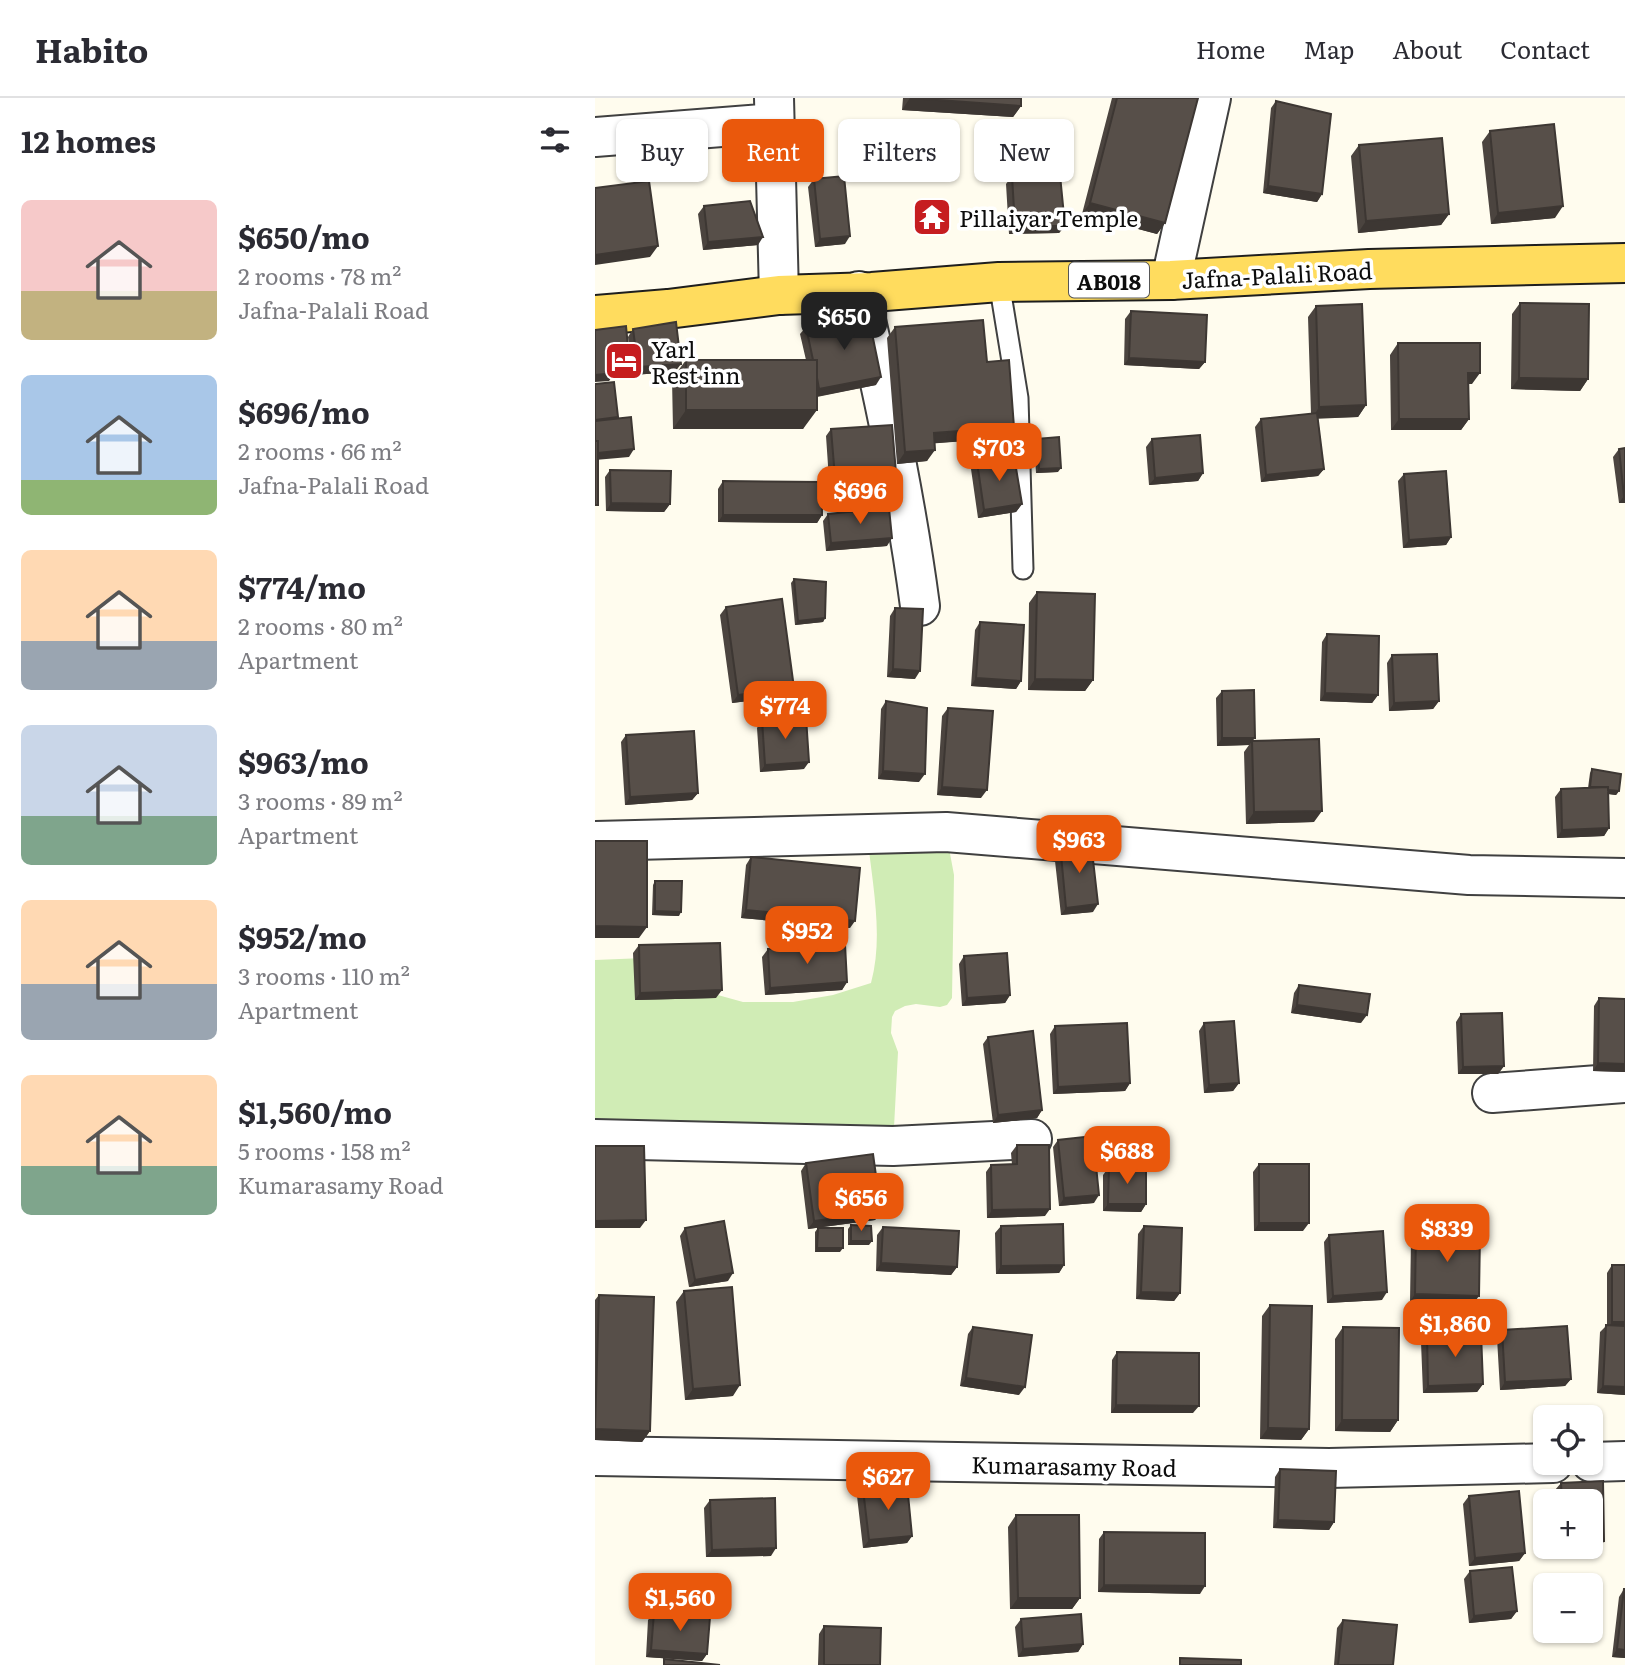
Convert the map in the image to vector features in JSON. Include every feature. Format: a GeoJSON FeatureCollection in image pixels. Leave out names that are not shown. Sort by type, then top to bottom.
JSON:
{"type":"FeatureCollection","features":[{"type":"Feature","properties":{"kind":"main road","name":"Jafna-Palali Road"},"geometry":{"type":"LineString","coordinates":[[595,315],[779,295],[999,282],[1171,280],[1369,269],[1625,262]]}},
{"type":"Feature","properties":{"kind":"street"},"geometry":{"type":"LineString","coordinates":[[1171,280],[1211,98]]}},
{"type":"Feature","properties":{"kind":"street"},"geometry":{"type":"LineString","coordinates":[[595,137],[773,110],[779,295]]}},
{"type":"Feature","properties":{"kind":"street"},"geometry":{"type":"LineString","coordinates":[[859,291],[884,396],[909,521],[920,606]]}},
{"type":"Feature","properties":{"kind":"street"},"geometry":{"type":"LineString","coordinates":[[595,841],[946,832],[1469,875],[1625,878]]}},
{"type":"Feature","properties":{"kind":"street"},"geometry":{"type":"LineString","coordinates":[[1492,1093],[1625,1083]]}},
{"type":"Feature","properties":{"kind":"street"},"geometry":{"type":"LineString","coordinates":[[595,1139],[893,1146],[1032,1139]]}},
{"type":"Feature","properties":{"kind":"street","name":"Kumarasamy Road"},"geometry":{"type":"LineString","coordinates":[[595,1456],[1329,1468],[1533,1463]]}},
{"type":"Feature","properties":{"kind":"street"},"geometry":{"type":"LineString","coordinates":[[1603,1462],[1625,1461]]}},
{"type":"Feature","properties":{"kind":"lane"},"geometry":{"type":"LineString","coordinates":[[999,282],[1018,398],[1023,569]]}},
{"type":"Feature","properties":{"kind":"green space"},"geometry":{"type":"Polygon","coordinates":[[[946,832],[954,875],[952,998],[947,1005],[940,1007],[916,1004],[905,1006],[895,1011],[892,1017],[891,1033],[898,1052],[893,1146],[595,1139],[595,960],[644,958],[689,987],[743,1002],[793,1002],[833,995],[871,983],[877,928],[867,833],[946,832]]]}},
{"type":"Feature","properties":{"kind":"building"},"geometry":{"type":"Polygon","coordinates":[[[910,98],[1021,98],[1021,106],[910,98]]]}},
{"type":"Feature","properties":{"kind":"building"},"geometry":{"type":"Polygon","coordinates":[[[1117,98],[1198,98],[1165,223],[1090,203],[1117,98]]]}},
{"type":"Feature","properties":{"kind":"building"},"geometry":{"type":"Polygon","coordinates":[[[1276,101],[1331,114],[1322,194],[1268,186],[1276,101]]]}},
{"type":"Feature","properties":{"kind":"building"},"geometry":{"type":"Polygon","coordinates":[[[1554,124],[1563,206],[1498,213],[1490,131],[1554,124]]]}},
{"type":"Feature","properties":{"kind":"building"},"geometry":{"type":"Polygon","coordinates":[[[1442,138],[1449,214],[1366,221],[1359,145],[1442,138]]]}},
{"type":"Feature","properties":{"kind":"building"},"geometry":{"type":"Polygon","coordinates":[[[838,177],[838,182],[845,182],[850,236],[820,239],[814,182],[824,182],[824,178],[838,177]]]}},
{"type":"Feature","properties":{"kind":"building"},"geometry":{"type":"Polygon","coordinates":[[[649,182],[658,246],[595,255],[595,188],[649,182]]]}},
{"type":"Feature","properties":{"kind":"building"},"geometry":{"type":"Polygon","coordinates":[[[1012,182],[1061,182],[1065,226],[1015,226],[1012,182]]]}},
{"type":"Feature","properties":{"kind":"building"},"geometry":{"type":"Polygon","coordinates":[[[750,201],[763,237],[708,242],[704,206],[750,201]]]}},
{"type":"Feature","properties":{"kind":"building"},"geometry":{"type":"Polygon","coordinates":[[[1520,303],[1589,304],[1588,379],[1519,378],[1520,303]]]}},
{"type":"Feature","properties":{"kind":"building"},"geometry":{"type":"Polygon","coordinates":[[[1362,304],[1366,405],[1319,407],[1316,306],[1362,304]]]}},
{"type":"Feature","properties":{"kind":"building"},"geometry":{"type":"Polygon","coordinates":[[[1131,311],[1207,315],[1205,362],[1129,358],[1131,311]]]}},
{"type":"Feature","properties":{"kind":"building"},"geometry":{"type":"Polygon","coordinates":[[[868,314],[881,377],[819,389],[817,360],[813,360],[806,327],[868,314]]]}},
{"type":"Feature","properties":{"kind":"building"},"geometry":{"type":"Polygon","coordinates":[[[983,320],[987,362],[1009,360],[1014,427],[934,433],[935,450],[905,452],[895,327],[983,320]]]}},
{"type":"Feature","properties":{"kind":"building"},"geometry":{"type":"Polygon","coordinates":[[[676,322],[681,364],[638,367],[633,329],[676,322]]]}},
{"type":"Feature","properties":{"kind":"building"},"geometry":{"type":"Polygon","coordinates":[[[626,326],[629,358],[613,360],[615,373],[595,375],[595,330],[626,326]]]}},
{"type":"Feature","properties":{"kind":"building"},"geometry":{"type":"Polygon","coordinates":[[[1398,343],[1480,343],[1480,373],[1468,373],[1469,419],[1399,419],[1398,343]]]}},
{"type":"Feature","properties":{"kind":"building"},"geometry":{"type":"Polygon","coordinates":[[[686,360],[817,360],[817,410],[686,410],[686,360]]]}},
{"type":"Feature","properties":{"kind":"building"},"geometry":{"type":"Polygon","coordinates":[[[614,382],[618,417],[595,420],[595,384],[614,382]]]}},
{"type":"Feature","properties":{"kind":"building"},"geometry":{"type":"Polygon","coordinates":[[[1317,413],[1324,469],[1266,475],[1261,419],[1317,413]]]}},
{"type":"Feature","properties":{"kind":"building"},"geometry":{"type":"Polygon","coordinates":[[[631,417],[634,449],[598,453],[595,421],[631,417]]]}},
{"type":"Feature","properties":{"kind":"building"},"geometry":{"type":"Polygon","coordinates":[[[892,425],[898,497],[837,502],[831,429],[892,425]]]}},
{"type":"Feature","properties":{"kind":"building"},"geometry":{"type":"Polygon","coordinates":[[[1200,435],[1203,473],[1155,478],[1152,439],[1200,435]]]}},
{"type":"Feature","properties":{"kind":"building"},"geometry":{"type":"Polygon","coordinates":[[[1059,437],[1061,468],[1039,469],[1037,439],[1059,437]]]}},
{"type":"Feature","properties":{"kind":"building"},"geometry":{"type":"Polygon","coordinates":[[[595,441],[598,441],[598,505],[595,505],[595,441]]]}},
{"type":"Feature","properties":{"kind":"building"},"geometry":{"type":"Polygon","coordinates":[[[1625,448],[1625,496],[1624,496],[1619,449],[1625,448]]]}},
{"type":"Feature","properties":{"kind":"building"},"geometry":{"type":"Polygon","coordinates":[[[1014,456],[1022,504],[984,510],[977,462],[1014,456]]]}},
{"type":"Feature","properties":{"kind":"building"},"geometry":{"type":"Polygon","coordinates":[[[610,470],[671,471],[670,504],[611,503],[610,470]]]}},
{"type":"Feature","properties":{"kind":"building"},"geometry":{"type":"Polygon","coordinates":[[[1446,471],[1451,537],[1409,540],[1404,474],[1446,471]]]}},
{"type":"Feature","properties":{"kind":"building"},"geometry":{"type":"Polygon","coordinates":[[[723,481],[822,482],[822,515],[723,515],[723,481]]]}},
{"type":"Feature","properties":{"kind":"building"},"geometry":{"type":"Polygon","coordinates":[[[889,508],[892,538],[831,543],[828,514],[889,508]]]}},
{"type":"Feature","properties":{"kind":"building"},"geometry":{"type":"Polygon","coordinates":[[[794,579],[826,582],[825,618],[798,621],[794,579]]]}},
{"type":"Feature","properties":{"kind":"building"},"geometry":{"type":"Polygon","coordinates":[[[1037,592],[1095,594],[1093,680],[1035,679],[1037,592]]]}},
{"type":"Feature","properties":{"kind":"building"},"geometry":{"type":"Polygon","coordinates":[[[782,599],[794,688],[738,695],[726,607],[782,599]]]}},
{"type":"Feature","properties":{"kind":"building"},"geometry":{"type":"Polygon","coordinates":[[[895,608],[923,609],[920,671],[893,669],[895,608]]]}},
{"type":"Feature","properties":{"kind":"building"},"geometry":{"type":"Polygon","coordinates":[[[980,622],[1024,625],[1021,681],[976,678],[980,622]]]}},
{"type":"Feature","properties":{"kind":"building"},"geometry":{"type":"Polygon","coordinates":[[[1327,634],[1379,636],[1378,695],[1325,693],[1327,634]]]}},
{"type":"Feature","properties":{"kind":"building"},"geometry":{"type":"Polygon","coordinates":[[[1437,654],[1439,701],[1394,703],[1392,655],[1437,654]]]}},
{"type":"Feature","properties":{"kind":"building"},"geometry":{"type":"Polygon","coordinates":[[[1254,690],[1255,738],[1222,738],[1222,691],[1254,690]]]}},
{"type":"Feature","properties":{"kind":"building"},"geometry":{"type":"Polygon","coordinates":[[[886,701],[927,708],[925,774],[883,771],[886,701]]]}},
{"type":"Feature","properties":{"kind":"building"},"geometry":{"type":"Polygon","coordinates":[[[948,708],[993,711],[987,790],[942,787],[948,708]]]}},
{"type":"Feature","properties":{"kind":"building"},"geometry":{"type":"Polygon","coordinates":[[[806,717],[809,762],[765,765],[762,720],[806,717]]]}},
{"type":"Feature","properties":{"kind":"building"},"geometry":{"type":"Polygon","coordinates":[[[694,731],[698,793],[630,797],[626,735],[694,731]]]}},
{"type":"Feature","properties":{"kind":"building"},"geometry":{"type":"Polygon","coordinates":[[[1319,739],[1322,811],[1254,812],[1252,741],[1319,739]]]}},
{"type":"Feature","properties":{"kind":"building"},"geometry":{"type":"Polygon","coordinates":[[[1592,769],[1621,774],[1619,791],[1608,790],[1608,787],[1590,787],[1592,769]]]}},
{"type":"Feature","properties":{"kind":"building"},"geometry":{"type":"Polygon","coordinates":[[[1608,787],[1609,828],[1562,830],[1561,789],[1608,787]]]}},
{"type":"Feature","properties":{"kind":"building"},"geometry":{"type":"Polygon","coordinates":[[[595,841],[647,841],[647,927],[595,926],[595,841]]]}},
{"type":"Feature","properties":{"kind":"building"},"geometry":{"type":"Polygon","coordinates":[[[1091,842],[1098,904],[1066,908],[1060,844],[1091,842]]]}},
{"type":"Feature","properties":{"kind":"building"},"geometry":{"type":"Polygon","coordinates":[[[751,857],[860,868],[855,921],[746,910],[751,857]]]}},
{"type":"Feature","properties":{"kind":"building"},"geometry":{"type":"Polygon","coordinates":[[[655,881],[682,881],[681,912],[655,911],[655,881]]]}},
{"type":"Feature","properties":{"kind":"building"},"geometry":{"type":"Polygon","coordinates":[[[720,943],[722,990],[640,993],[639,945],[720,943]]]}},
{"type":"Feature","properties":{"kind":"building"},"geometry":{"type":"Polygon","coordinates":[[[845,944],[847,982],[770,988],[768,949],[845,944]]]}},
{"type":"Feature","properties":{"kind":"building"},"geometry":{"type":"Polygon","coordinates":[[[1007,953],[1010,995],[967,998],[964,956],[1007,953]]]}},
{"type":"Feature","properties":{"kind":"building"},"geometry":{"type":"Polygon","coordinates":[[[1299,985],[1370,994],[1367,1015],[1297,1005],[1299,985]]]}},
{"type":"Feature","properties":{"kind":"building"},"geometry":{"type":"Polygon","coordinates":[[[1599,998],[1625,999],[1625,1064],[1598,1063],[1599,998]]]}},
{"type":"Feature","properties":{"kind":"building"},"geometry":{"type":"Polygon","coordinates":[[[1502,1013],[1504,1066],[1463,1067],[1461,1014],[1502,1013]]]}},
{"type":"Feature","properties":{"kind":"building"},"geometry":{"type":"Polygon","coordinates":[[[1234,1021],[1239,1083],[1209,1085],[1204,1023],[1234,1021]]]}},
{"type":"Feature","properties":{"kind":"building"},"geometry":{"type":"Polygon","coordinates":[[[1127,1023],[1130,1083],[1058,1087],[1055,1026],[1127,1023]]]}},
{"type":"Feature","properties":{"kind":"building"},"geometry":{"type":"Polygon","coordinates":[[[1033,1031],[1042,1110],[998,1115],[988,1037],[1033,1031]]]}},
{"type":"Feature","properties":{"kind":"building"},"geometry":{"type":"Polygon","coordinates":[[[1093,1136],[1099,1195],[1064,1198],[1058,1140],[1093,1136]]]}},
{"type":"Feature","properties":{"kind":"building"},"geometry":{"type":"Polygon","coordinates":[[[1017,1145],[1049,1145],[1050,1209],[992,1210],[991,1165],[1017,1164],[1017,1145]]]}},
{"type":"Feature","properties":{"kind":"building"},"geometry":{"type":"Polygon","coordinates":[[[595,1146],[644,1146],[646,1220],[595,1221],[595,1146]]]}},
{"type":"Feature","properties":{"kind":"building"},"geometry":{"type":"Polygon","coordinates":[[[873,1154],[881,1212],[814,1221],[806,1163],[873,1154]]]}},
{"type":"Feature","properties":{"kind":"building"},"geometry":{"type":"Polygon","coordinates":[[[1259,1164],[1309,1164],[1309,1223],[1259,1223],[1259,1164]]]}},
{"type":"Feature","properties":{"kind":"building"},"geometry":{"type":"Polygon","coordinates":[[[1109,1167],[1146,1167],[1146,1204],[1108,1204],[1109,1167]]]}},
{"type":"Feature","properties":{"kind":"building"},"geometry":{"type":"Polygon","coordinates":[[[724,1221],[733,1273],[695,1280],[685,1228],[724,1221]]]}},
{"type":"Feature","properties":{"kind":"building"},"geometry":{"type":"Polygon","coordinates":[[[1063,1224],[1064,1265],[1001,1266],[1001,1226],[1063,1224]]]}},
{"type":"Feature","properties":{"kind":"building"},"geometry":{"type":"Polygon","coordinates":[[[851,1225],[871,1226],[872,1241],[851,1241],[851,1225]]]}},
{"type":"Feature","properties":{"kind":"building"},"geometry":{"type":"Polygon","coordinates":[[[1144,1226],[1182,1228],[1180,1293],[1141,1292],[1144,1226]]]}},
{"type":"Feature","properties":{"kind":"building"},"geometry":{"type":"Polygon","coordinates":[[[883,1227],[959,1231],[957,1267],[881,1263],[883,1227]]]}},
{"type":"Feature","properties":{"kind":"building"},"geometry":{"type":"Polygon","coordinates":[[[818,1228],[843,1228],[843,1248],[817,1248],[818,1228]]]}},
{"type":"Feature","properties":{"kind":"building"},"geometry":{"type":"Polygon","coordinates":[[[1383,1231],[1387,1292],[1333,1296],[1329,1235],[1383,1231]]]}},
{"type":"Feature","properties":{"kind":"building"},"geometry":{"type":"Polygon","coordinates":[[[1416,1232],[1480,1234],[1479,1296],[1415,1294],[1416,1232]]]}},
{"type":"Feature","properties":{"kind":"building"},"geometry":{"type":"Polygon","coordinates":[[[1612,1265],[1625,1265],[1625,1322],[1612,1322],[1612,1265]]]}},
{"type":"Feature","properties":{"kind":"building"},"geometry":{"type":"Polygon","coordinates":[[[732,1287],[740,1385],[693,1389],[684,1291],[732,1287]]]}},
{"type":"Feature","properties":{"kind":"building"},"geometry":{"type":"Polygon","coordinates":[[[599,1295],[654,1297],[650,1431],[595,1429],[599,1295]]]}},
{"type":"Feature","properties":{"kind":"building"},"geometry":{"type":"Polygon","coordinates":[[[1270,1305],[1312,1306],[1309,1429],[1268,1428],[1270,1305]]]}},
{"type":"Feature","properties":{"kind":"building"},"geometry":{"type":"Polygon","coordinates":[[[1606,1325],[1625,1326],[1625,1387],[1603,1386],[1606,1325]]]}},
{"type":"Feature","properties":{"kind":"building"},"geometry":{"type":"Polygon","coordinates":[[[1567,1326],[1571,1379],[1505,1382],[1502,1330],[1567,1326]]]}},
{"type":"Feature","properties":{"kind":"building"},"geometry":{"type":"Polygon","coordinates":[[[973,1327],[1032,1335],[1025,1387],[966,1378],[973,1327]]]}},
{"type":"Feature","properties":{"kind":"building"},"geometry":{"type":"Polygon","coordinates":[[[1343,1327],[1399,1328],[1398,1420],[1342,1420],[1343,1327]]]}},
{"type":"Feature","properties":{"kind":"building"},"geometry":{"type":"Polygon","coordinates":[[[1481,1333],[1483,1384],[1428,1386],[1427,1334],[1481,1333]]]}},
{"type":"Feature","properties":{"kind":"building"},"geometry":{"type":"Polygon","coordinates":[[[1117,1352],[1199,1353],[1199,1406],[1116,1405],[1117,1352]]]}},
{"type":"Feature","properties":{"kind":"building"},"geometry":{"type":"Polygon","coordinates":[[[1280,1469],[1336,1471],[1334,1522],[1278,1520],[1280,1469]]]}},
{"type":"Feature","properties":{"kind":"building"},"geometry":{"type":"Polygon","coordinates":[[[1603,1481],[1604,1541],[1603,1489],[1561,1489],[1561,1483],[1603,1481]]]}},
{"type":"Feature","properties":{"kind":"building"},"geometry":{"type":"Polygon","coordinates":[[[907,1484],[912,1536],[869,1540],[863,1489],[907,1484]]]}},
{"type":"Feature","properties":{"kind":"building"},"geometry":{"type":"Polygon","coordinates":[[[1519,1491],[1525,1553],[1475,1558],[1469,1496],[1519,1491]]]}},
{"type":"Feature","properties":{"kind":"building"},"geometry":{"type":"Polygon","coordinates":[[[775,1498],[776,1548],[712,1550],[710,1500],[775,1498]]]}},
{"type":"Feature","properties":{"kind":"building"},"geometry":{"type":"Polygon","coordinates":[[[1016,1515],[1079,1515],[1080,1598],[1018,1598],[1016,1515]]]}},
{"type":"Feature","properties":{"kind":"building"},"geometry":{"type":"Polygon","coordinates":[[[1104,1532],[1205,1533],[1205,1586],[1104,1585],[1104,1532]]]}},
{"type":"Feature","properties":{"kind":"building"},"geometry":{"type":"Polygon","coordinates":[[[1512,1567],[1517,1611],[1474,1616],[1470,1571],[1512,1567]]]}},
{"type":"Feature","properties":{"kind":"building"},"geometry":{"type":"Polygon","coordinates":[[[1625,1589],[1625,1650],[1617,1649],[1625,1589]]]}},
{"type":"Feature","properties":{"kind":"building"},"geometry":{"type":"Polygon","coordinates":[[[654,1613],[710,1617],[707,1654],[651,1650],[654,1613]]]}},
{"type":"Feature","properties":{"kind":"building"},"geometry":{"type":"Polygon","coordinates":[[[1081,1614],[1083,1644],[1023,1649],[1021,1619],[1081,1614]]]}},
{"type":"Feature","properties":{"kind":"building"},"geometry":{"type":"Polygon","coordinates":[[[1343,1620],[1397,1625],[1393,1665],[1338,1665],[1343,1620]]]}},
{"type":"Feature","properties":{"kind":"building"},"geometry":{"type":"Polygon","coordinates":[[[824,1626],[881,1628],[880,1665],[824,1665],[824,1626]]]}},
{"type":"Feature","properties":{"kind":"building"},"geometry":{"type":"Polygon","coordinates":[[[1180,1658],[1241,1660],[1241,1665],[1180,1665],[1180,1658]]]}},
{"type":"Feature","properties":{"kind":"building"},"geometry":{"type":"Polygon","coordinates":[[[664,1659],[720,1665],[664,1665],[664,1659]]]}},
{"type":"Feature","properties":{"kind":"place","name":"Pillaiyar Temple"},"geometry":{"type":"Point","coordinates":[932,217]}},
{"type":"Feature","properties":{"kind":"place","name":"Yarl Rest inn"},"geometry":{"type":"Point","coordinates":[624,361]}}]}
